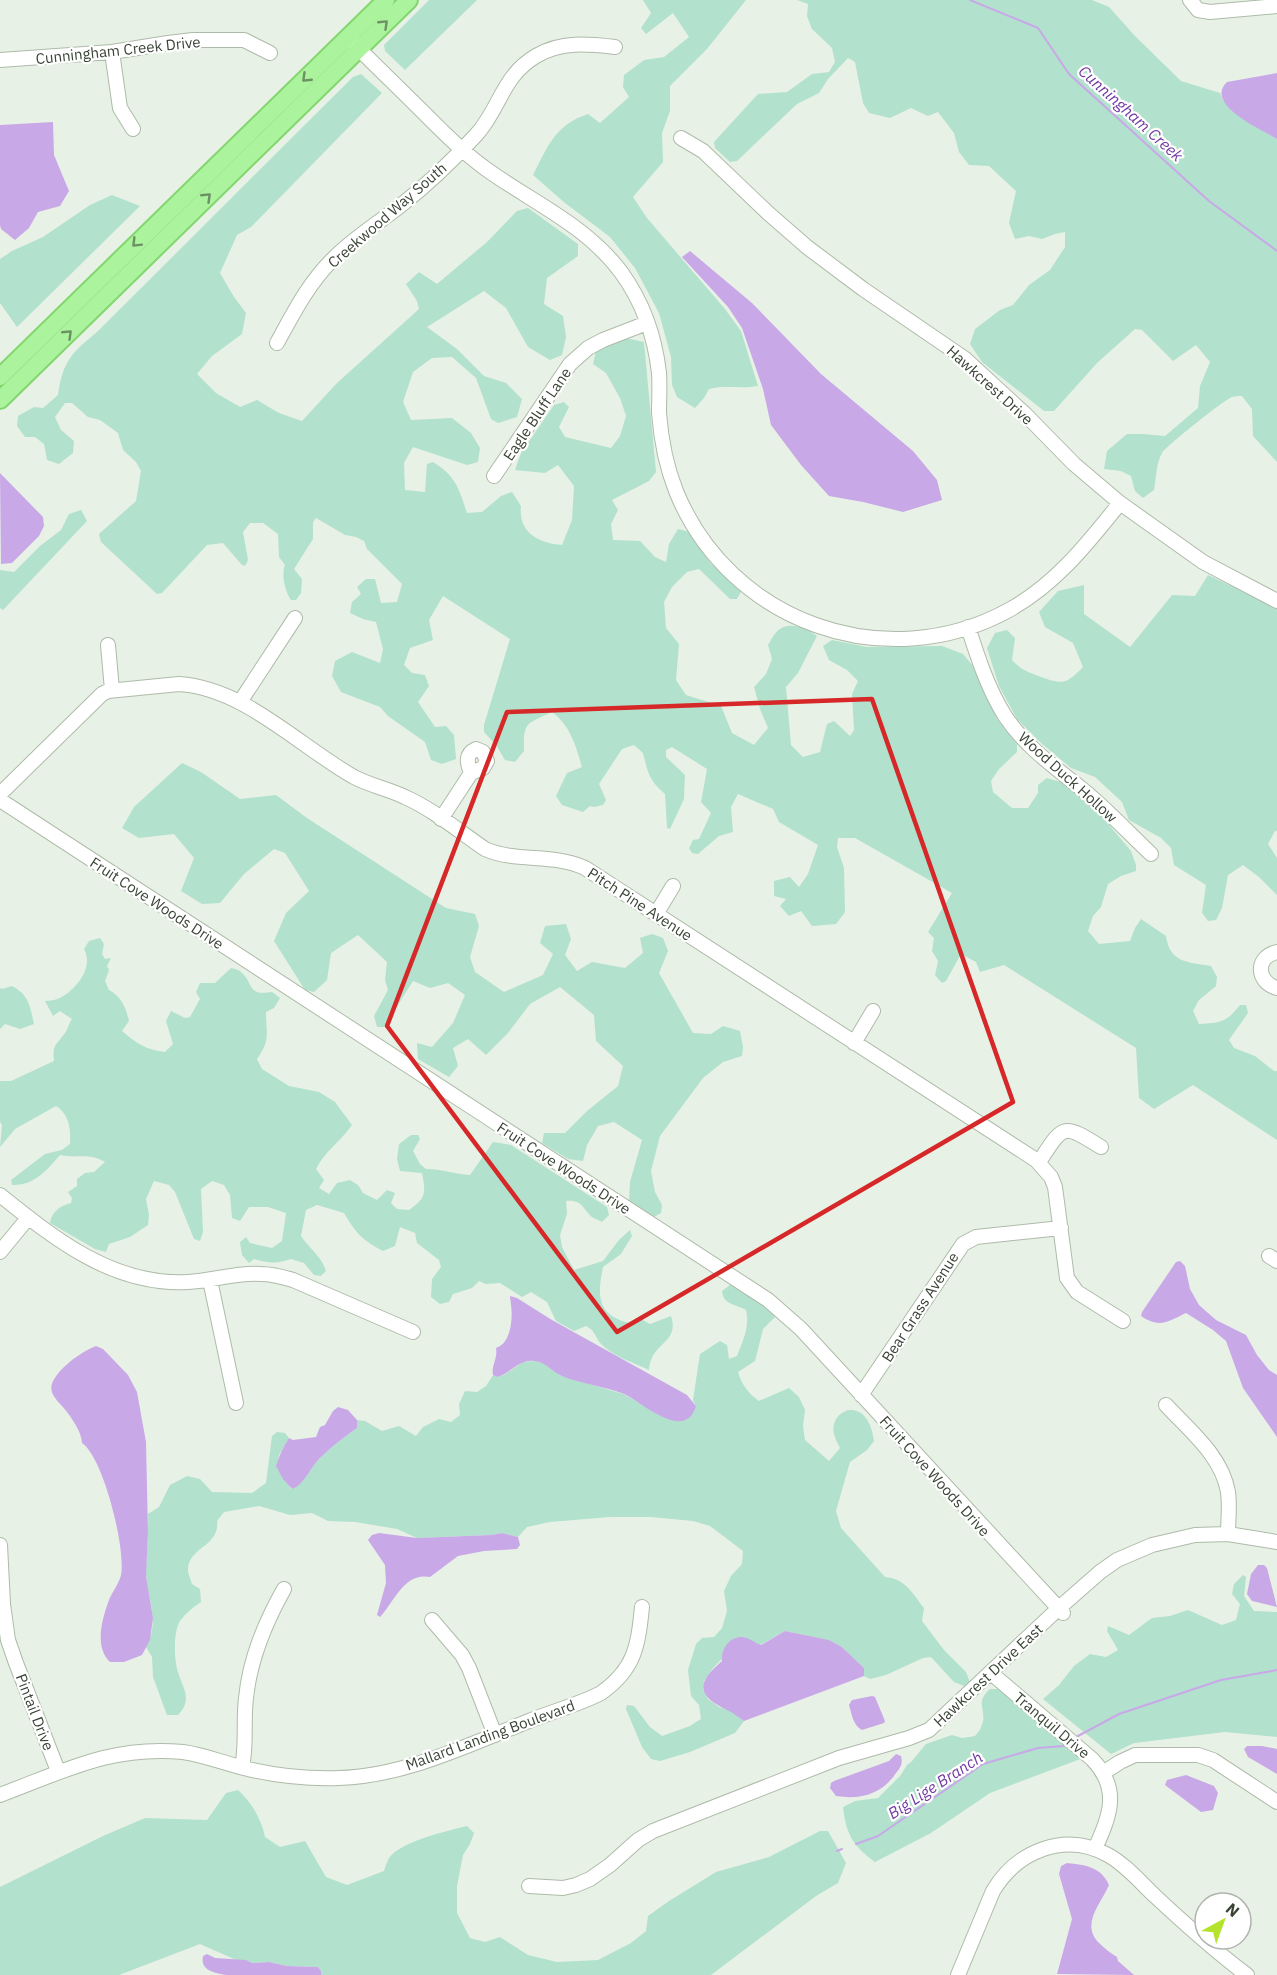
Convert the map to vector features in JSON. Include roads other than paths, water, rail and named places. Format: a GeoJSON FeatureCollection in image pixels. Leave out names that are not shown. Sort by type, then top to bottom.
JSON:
{"type":"FeatureCollection","features":[{"type":"Feature","properties":{"kind":"main road"},"geometry":{"type":"LineString","coordinates":[[0,400],[20,368],[353,42],[386,0]]}},
{"type":"Feature","properties":{"kind":"main road"},"geometry":{"type":"LineString","coordinates":[[353,42],[409,0]]}},
{"type":"Feature","properties":{"kind":"main road"},"geometry":{"type":"LineString","coordinates":[[0,377],[20,368]]}},
{"type":"Feature","properties":{"kind":"street"},"geometry":{"type":"LineString","coordinates":[[1190,0],[1198,10],[1210,12],[1277,6]]}},
{"type":"Feature","properties":{"kind":"street","name":"Cunningham Creek Drive"},"geometry":{"type":"LineString","coordinates":[[0,60],[112,52],[193,40],[244,40],[270,53]]}},
{"type":"Feature","properties":{"kind":"street"},"geometry":{"type":"LineString","coordinates":[[353,42],[461,149],[485,168],[588,237],[610,258],[622,274],[633,291],[647,323],[657,358],[660,428],[669,471],[680,499],[693,525],[715,556],[734,576],[773,606],[816,626],[838,633],[873,639],[922,638],[968,627],[1010,609],[1043,587],[1075,557],[1120,503]]}},
{"type":"Feature","properties":{"kind":"street","name":"Creekwood Way South"},"geometry":{"type":"LineString","coordinates":[[277,343],[303,295],[331,261],[354,239],[399,207],[426,184],[477,134],[517,71],[532,58],[550,49],[567,45],[615,47]]}},
{"type":"Feature","properties":{"kind":"street"},"geometry":{"type":"LineString","coordinates":[[112,52],[120,108],[134,129]]}},
{"type":"Feature","properties":{"kind":"street","name":"Hawkcrest Drive"},"geometry":{"type":"LineString","coordinates":[[681,138],[703,151],[807,247],[862,289],[964,358],[1025,414],[1074,464],[1120,503],[1203,562],[1277,601]]}},
{"type":"Feature","properties":{"kind":"street","name":"Eagle Bluff Lane"},"geometry":{"type":"LineString","coordinates":[[494,476],[570,364],[588,348],[603,340],[647,323]]}},
{"type":"Feature","properties":{"kind":"street"},"geometry":{"type":"LineString","coordinates":[[240,702],[296,618]]}},
{"type":"Feature","properties":{"kind":"street","name":"Wood Duck Hollow"},"geometry":{"type":"LineString","coordinates":[[968,627],[997,703],[1016,730],[1033,748],[1106,810],[1151,854]]}},
{"type":"Feature","properties":{"kind":"street"},"geometry":{"type":"LineString","coordinates":[[0,794],[102,694],[112,690],[108,645]]}},
{"type":"Feature","properties":{"kind":"street","name":"Pitch Pine Avenue"},"geometry":{"type":"LineString","coordinates":[[112,690],[191,685],[219,692],[240,702],[355,777],[408,798],[485,849],[511,857],[554,858],[575,863],[594,873],[1039,1162],[1056,1187],[1065,1270],[1071,1286],[1123,1322]]}},
{"type":"Feature","properties":{"kind":"street"},"geometry":{"type":"LineString","coordinates":[[441,819],[471,773]]}},
{"type":"Feature","properties":{"kind":"street","name":"Fruit Cove Woods Drive"},"geometry":{"type":"LineString","coordinates":[[0,800],[768,1300],[801,1329],[1061,1611]]}},
{"type":"Feature","properties":{"kind":"street"},"geometry":{"type":"LineString","coordinates":[[656,914],[673,886]]}},
{"type":"Feature","properties":{"kind":"street"},"geometry":{"type":"LineString","coordinates":[[1271,986],[1261,976],[1261,965],[1266,957],[1277,952]]}},
{"type":"Feature","properties":{"kind":"street"},"geometry":{"type":"LineString","coordinates":[[854,1043],[873,1011]]}},
{"type":"Feature","properties":{"kind":"street"},"geometry":{"type":"LineString","coordinates":[[1039,1162],[1058,1135],[1067,1130],[1077,1132],[1101,1147]]}},
{"type":"Feature","properties":{"kind":"street"},"geometry":{"type":"LineString","coordinates":[[0,1195],[28,1218],[84,1256],[103,1266],[127,1274],[171,1282],[210,1280],[243,1274],[287,1278],[413,1332]]}},
{"type":"Feature","properties":{"kind":"street"},"geometry":{"type":"LineString","coordinates":[[0,1252],[28,1218]]}},
{"type":"Feature","properties":{"kind":"street","name":"Bear Grass Avenue"},"geometry":{"type":"LineString","coordinates":[[861,1395],[963,1244],[976,1237],[1061,1228]]}},
{"type":"Feature","properties":{"kind":"street"},"geometry":{"type":"LineString","coordinates":[[210,1280],[236,1403]]}},
{"type":"Feature","properties":{"kind":"street"},"geometry":{"type":"LineString","coordinates":[[1166,1405],[1210,1453],[1221,1469],[1228,1492],[1228,1534]]}},
{"type":"Feature","properties":{"kind":"street","name":"Hawkcrest Drive East"},"geometry":{"type":"LineString","coordinates":[[529,1886],[553,1888],[576,1885],[601,1873],[629,1847],[653,1831],[839,1758],[921,1734],[936,1725],[1061,1611],[1100,1572],[1133,1552],[1171,1539],[1195,1534],[1228,1534],[1277,1542]]}},
{"type":"Feature","properties":{"kind":"street","name":"Pintail Drive"},"geometry":{"type":"LineString","coordinates":[[0,1545],[3,1604],[8,1640],[58,1771]]}},
{"type":"Feature","properties":{"kind":"street"},"geometry":{"type":"LineString","coordinates":[[242,1767],[250,1671],[261,1635],[284,1588]]}},
{"type":"Feature","properties":{"kind":"street","name":"Mallard Landing Boulevard"},"geometry":{"type":"LineString","coordinates":[[0,1795],[58,1771],[105,1756],[140,1751],[184,1752],[284,1776],[309,1778],[360,1776],[406,1767],[591,1698],[610,1686],[626,1670],[636,1651],[642,1607]]}},
{"type":"Feature","properties":{"kind":"street"},"geometry":{"type":"LineString","coordinates":[[432,1620],[453,1643],[465,1662],[495,1735]]}},
{"type":"Feature","properties":{"kind":"street","name":"Tranquil Drive"},"geometry":{"type":"LineString","coordinates":[[991,1673],[1092,1759],[1103,1773],[1111,1794],[1110,1810],[1095,1849]]}},
{"type":"Feature","properties":{"kind":"street"},"geometry":{"type":"LineString","coordinates":[[1103,1773],[1135,1755],[1198,1755],[1213,1760],[1277,1802]]}},
{"type":"Feature","properties":{"kind":"street"},"geometry":{"type":"LineString","coordinates":[[958,1975],[993,1891],[1009,1869],[1029,1855],[1053,1846],[1068,1845],[1095,1849],[1125,1867],[1180,1919],[1247,1975]]}},
{"type":"Feature","properties":{"kind":"waterway","name":"Cunningham Creek"},"geometry":{"type":"LineString","coordinates":[[970,0],[1038,28],[1069,74],[1209,201],[1277,251]]}},
{"type":"Feature","properties":{"kind":"waterway","name":"Big Lige Branch"},"geometry":{"type":"LineString","coordinates":[[1078,1736],[1119,1714],[1221,1680],[1277,1670]]}},
{"type":"Feature","properties":{"kind":"waterway","name":"Big Lige Branch"},"geometry":{"type":"LineString","coordinates":[[856,1844],[878,1836],[983,1764],[1038,1748],[1064,1746]]}},
{"type":"Feature","properties":{"kind":"waterway","name":"Big Lige Branch"},"geometry":{"type":"LineString","coordinates":[[837,1851],[842,1849]]}}]}
